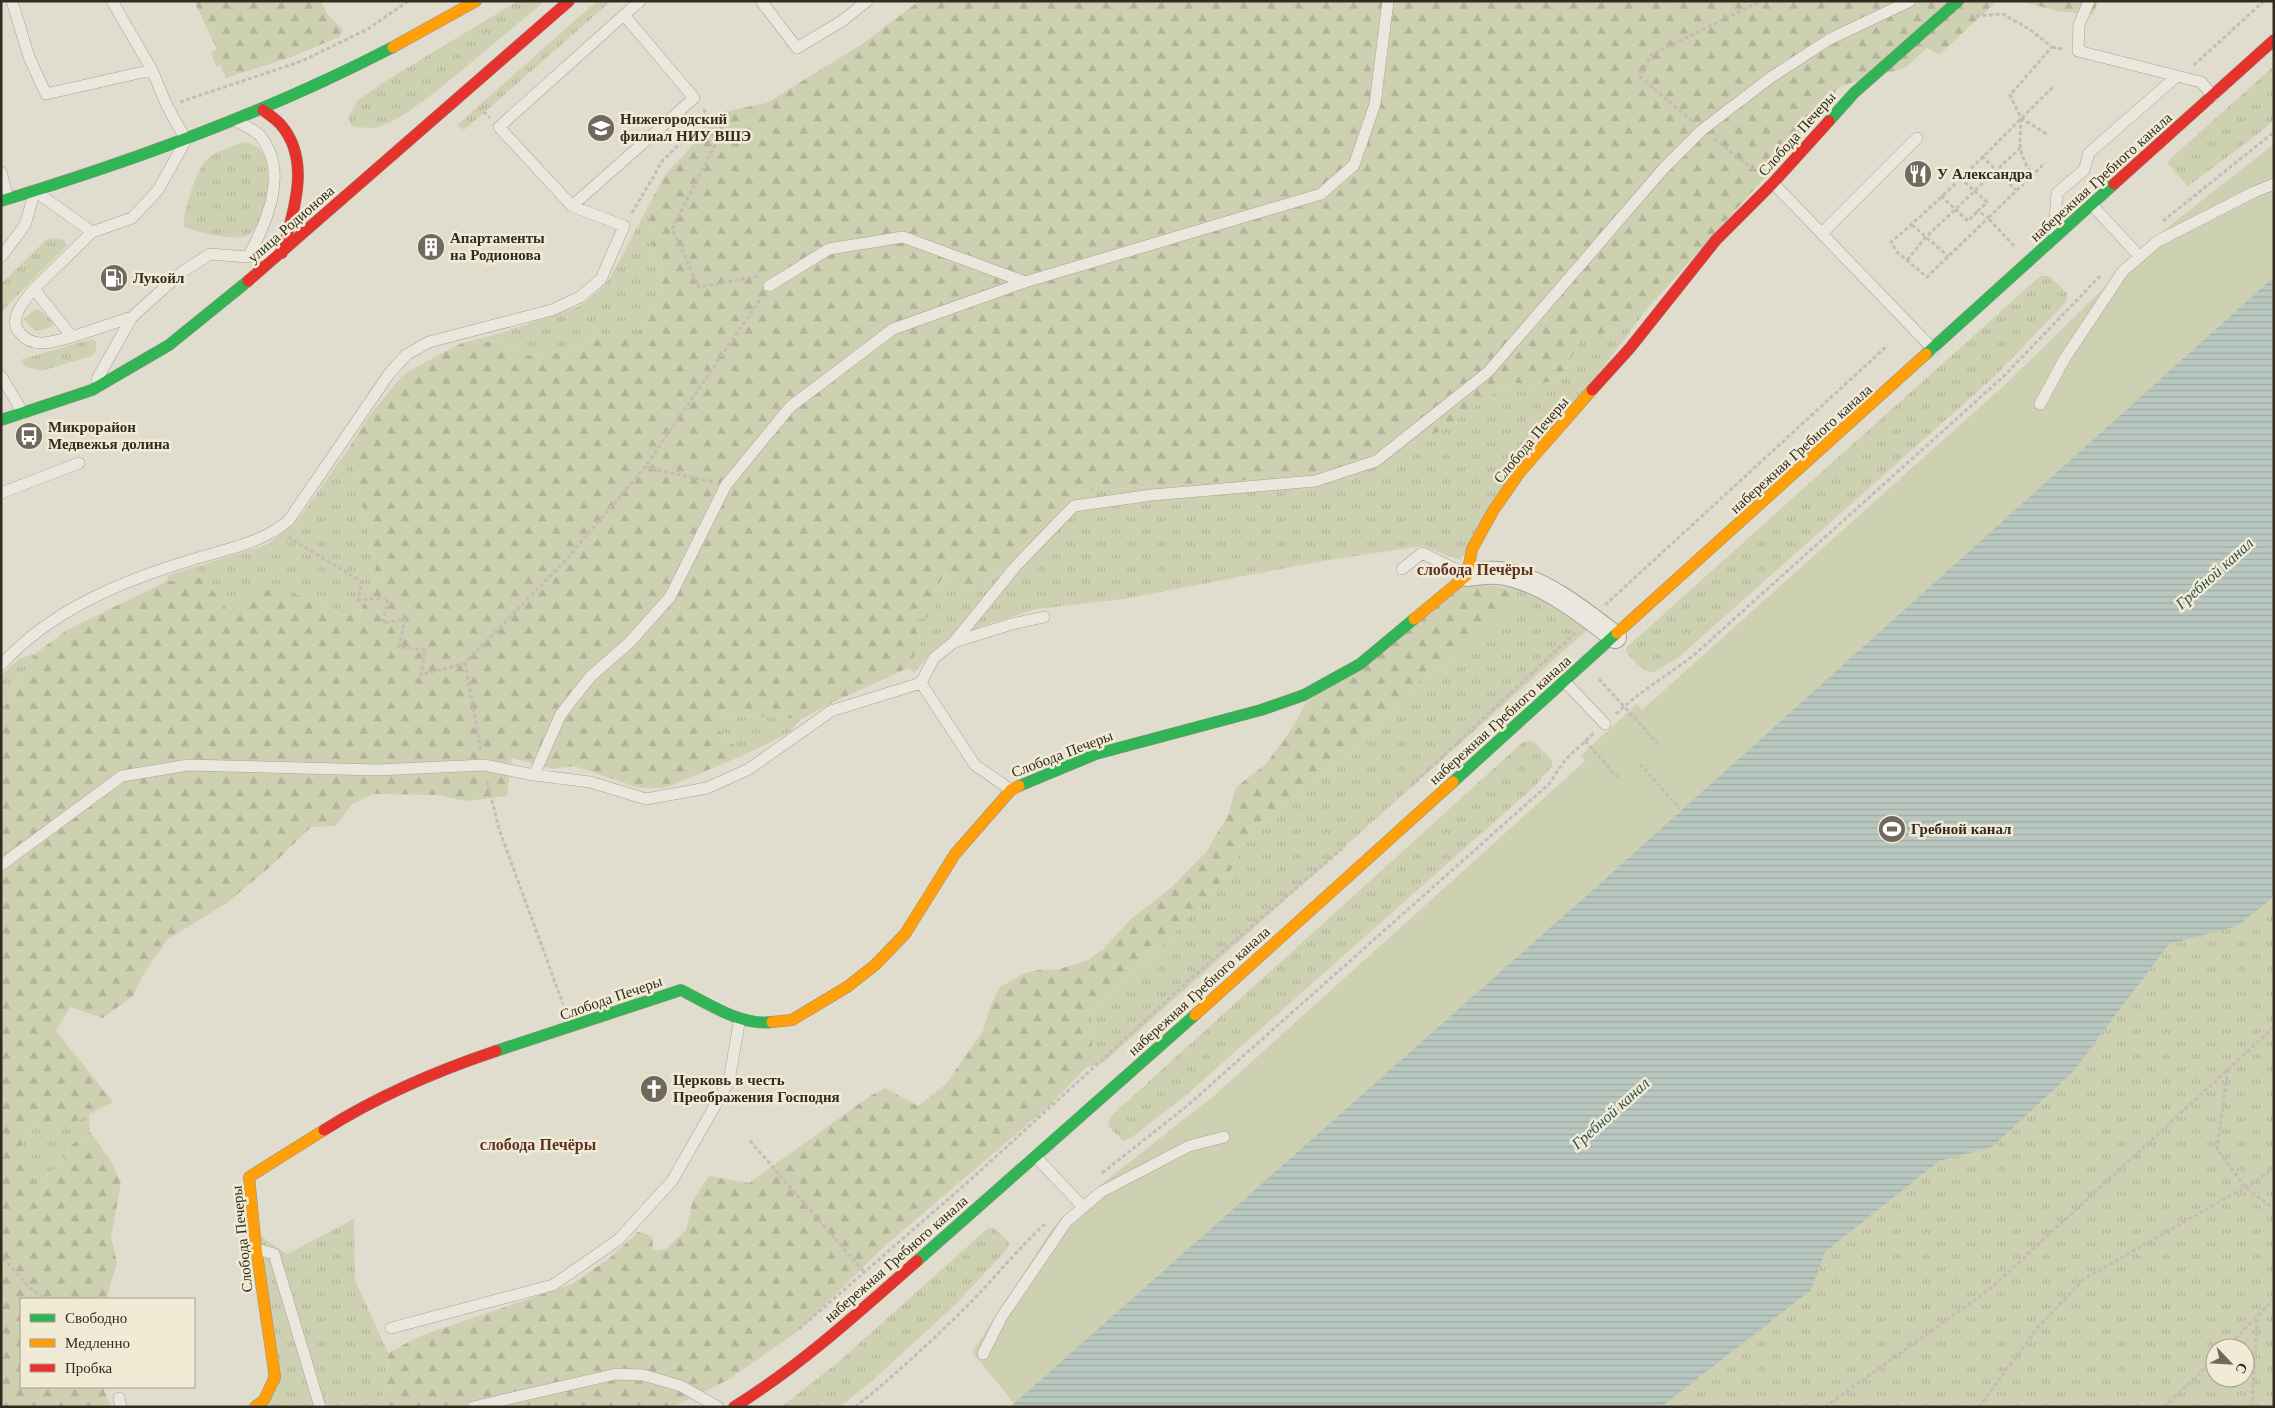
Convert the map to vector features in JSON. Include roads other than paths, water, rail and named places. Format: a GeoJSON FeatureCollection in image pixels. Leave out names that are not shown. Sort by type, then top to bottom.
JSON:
{"type":"FeatureCollection","features":[{"type":"Feature","properties":{"kind":"street"},"geometry":{"type":"LineString","coordinates":[[5,200],[186,140],[237,121],[399,45],[476,1]]}},
{"type":"Feature","properties":{"kind":"street","name":"улица Родионова"},"geometry":{"type":"LineString","coordinates":[[1,420],[92,390],[169,345],[282,253],[436,115],[569,1]]}},
{"type":"Feature","properties":{"kind":"street","name":"Слобода Печеры"},"geometry":{"type":"LineString","coordinates":[[255,1407],[264,1400],[275,1377],[256,1248],[249,1177],[357,1109],[442,1069],[572,1028],[681,990],[740,1018],[759,1024],[792,1020],[847,986],[875,965],[905,934],[955,854],[1011,790],[1096,754],[1261,710],[1304,695],[1360,664],[1467,575],[1472,550],[1493,511],[1520,472],[1630,348],[1716,240],[1773,183],[1854,93],[1958,1]]}},
{"type":"Feature","properties":{"kind":"street","name":"набережная Гребного канала"},"geometry":{"type":"LineString","coordinates":[[734,1407],[752,1396],[840,1329],[1036,1157],[1565,682],[2274,40]]}},
{"type":"Feature","properties":{"kind":"street"},"geometry":{"type":"LineString","coordinates":[[263,110],[283,126],[293,144],[297,164],[298,186],[282,253]]}},
{"type":"Feature","properties":{"kind":"street"},"geometry":{"type":"LineString","coordinates":[[1467,575],[1498,573],[1530,582],[1578,608],[1615,636]]}},
{"type":"Feature","properties":{"kind":"lane"},"geometry":{"type":"LineString","coordinates":[[12,1],[29,57],[46,94],[152,70]]}},
{"type":"Feature","properties":{"kind":"lane"},"geometry":{"type":"LineString","coordinates":[[112,1],[152,70],[167,106],[186,140],[158,190],[132,218],[92,232],[34,289],[20,306],[15,320],[18,330],[26,340],[41,343],[72,337],[132,317]]}},
{"type":"Feature","properties":{"kind":"lane"},"geometry":{"type":"LineString","coordinates":[[1,665],[13,652],[44,626],[92,597],[165,568],[277,531],[289,520],[388,374],[406,355],[429,342],[552,310],[580,297],[601,279],[624,226],[572,206],[499,128],[640,1]]}},
{"type":"Feature","properties":{"kind":"lane"},"geometry":{"type":"LineString","coordinates":[[761,1],[797,48],[842,21],[867,1]]}},
{"type":"Feature","properties":{"kind":"lane"},"geometry":{"type":"LineString","coordinates":[[534,775],[561,714],[591,676],[629,643],[670,597],[726,485],[790,407],[893,329],[1025,282],[1321,194],[1354,165],[1375,104],[1388,1]]}},
{"type":"Feature","properties":{"kind":"lane"},"geometry":{"type":"LineString","coordinates":[[1,866],[122,776],[188,766],[377,770],[484,765],[534,775],[590,782],[646,800],[707,788],[749,769],[831,711],[921,683],[934,658],[954,642],[1016,566],[1074,506],[1152,495],[1315,481],[1376,461],[1488,372],[1664,168],[1702,130],[1770,78],[1830,39],[1910,1]]}},
{"type":"Feature","properties":{"kind":"lane"},"geometry":{"type":"LineString","coordinates":[[2089,1],[2079,25],[2078,52],[2201,82],[2213,96]]}},
{"type":"Feature","properties":{"kind":"lane"},"geometry":{"type":"LineString","coordinates":[[572,206],[694,98],[624,15]]}},
{"type":"Feature","properties":{"kind":"lane"},"geometry":{"type":"LineString","coordinates":[[2053,240],[2057,193],[2084,170],[2089,153],[2179,76]]}},
{"type":"Feature","properties":{"kind":"lane"},"geometry":{"type":"LineString","coordinates":[[237,121],[260,135],[271,152],[275,174],[270,204],[260,234],[248,257]]}},
{"type":"Feature","properties":{"kind":"lane"},"geometry":{"type":"LineString","coordinates":[[1822,234],[1916,138]]}},
{"type":"Feature","properties":{"kind":"lane"},"geometry":{"type":"LineString","coordinates":[[1,172],[5,200]]}},
{"type":"Feature","properties":{"kind":"lane"},"geometry":{"type":"LineString","coordinates":[[1773,183],[1933,349]]}},
{"type":"Feature","properties":{"kind":"lane"},"geometry":{"type":"LineString","coordinates":[[2040,404],[2065,358],[2123,272],[2158,241],[2254,192],[2274,184]]}},
{"type":"Feature","properties":{"kind":"lane"},"geometry":{"type":"LineString","coordinates":[[1,257],[25,225],[35,191],[92,232]]}},
{"type":"Feature","properties":{"kind":"lane"},"geometry":{"type":"LineString","coordinates":[[2092,205],[2140,257]]}},
{"type":"Feature","properties":{"kind":"lane"},"geometry":{"type":"LineString","coordinates":[[769,286],[829,249],[903,237],[1025,282]]}},
{"type":"Feature","properties":{"kind":"lane"},"geometry":{"type":"LineString","coordinates":[[92,390],[132,317],[182,272],[210,254],[248,257],[282,253]]}},
{"type":"Feature","properties":{"kind":"lane"},"geometry":{"type":"LineString","coordinates":[[34,289],[72,337]]}},
{"type":"Feature","properties":{"kind":"lane"},"geometry":{"type":"LineString","coordinates":[[1,376],[23,414]]}},
{"type":"Feature","properties":{"kind":"lane"},"geometry":{"type":"LineString","coordinates":[[1,493],[79,463]]}},
{"type":"Feature","properties":{"kind":"lane"},"geometry":{"type":"LineString","coordinates":[[1402,569],[1422,553],[1467,575]]}},
{"type":"Feature","properties":{"kind":"lane"},"geometry":{"type":"LineString","coordinates":[[954,642],[1012,624],[1044,617]]}},
{"type":"Feature","properties":{"kind":"lane"},"geometry":{"type":"LineString","coordinates":[[1565,682],[1605,724]]}},
{"type":"Feature","properties":{"kind":"lane"},"geometry":{"type":"LineString","coordinates":[[921,683],[975,765],[1011,790]]}},
{"type":"Feature","properties":{"kind":"lane"},"geometry":{"type":"LineString","coordinates":[[391,1328],[553,1285],[618,1240],[672,1181],[729,1081],[740,1018]]}},
{"type":"Feature","properties":{"kind":"lane"},"geometry":{"type":"LineString","coordinates":[[983,1354],[1001,1318],[1067,1221],[1101,1192],[1190,1146],[1224,1137]]}},
{"type":"Feature","properties":{"kind":"lane"},"geometry":{"type":"LineString","coordinates":[[1036,1157],[1083,1207]]}},
{"type":"Feature","properties":{"kind":"lane"},"geometry":{"type":"LineString","coordinates":[[256,1248],[274,1254],[320,1407]]}},
{"type":"Feature","properties":{"kind":"lane"},"geometry":{"type":"LineString","coordinates":[[473,1407],[616,1374],[643,1375],[680,1386],[718,1407]]}},
{"type":"Feature","properties":{"kind":"water","name":"Гребной канал"},"geometry":{"type":"Polygon","coordinates":[[[2274,277],[2274,897],[2237,926],[2169,944],[2071,1074],[1992,1147],[1939,1161],[1825,1252],[1811,1290],[1661,1407],[1010,1407],[1603,881],[2274,277]]]}},
{"type":"Feature","properties":{"kind":"place","name":"Нижегородский филиал НИУ ВШЭ"},"geometry":{"type":"Point","coordinates":[601,128]}},
{"type":"Feature","properties":{"kind":"place","name":"У Александра"},"geometry":{"type":"Point","coordinates":[1918,174]}},
{"type":"Feature","properties":{"kind":"place","name":"Апартаменты на Родионова"},"geometry":{"type":"Point","coordinates":[431,247]}},
{"type":"Feature","properties":{"kind":"place","name":"Лукойл"},"geometry":{"type":"Point","coordinates":[114,278]}},
{"type":"Feature","properties":{"kind":"place","name":"Микрорайон Медвежья долина"},"geometry":{"type":"Point","coordinates":[29,436]}},
{"type":"Feature","properties":{"kind":"place","name":"Гребной канал"},"geometry":{"type":"Point","coordinates":[1892,829]}},
{"type":"Feature","properties":{"kind":"place","name":"Церковь в честь Преображения Господня"},"geometry":{"type":"Point","coordinates":[654,1089]}},
{"type":"Feature","properties":{"kind":"district","name":"слобода Печёры"},"geometry":{"type":"Point","coordinates":[1475,569]}},
{"type":"Feature","properties":{"kind":"district","name":"слобода Печёры"},"geometry":{"type":"Point","coordinates":[538,1144]}}]}
